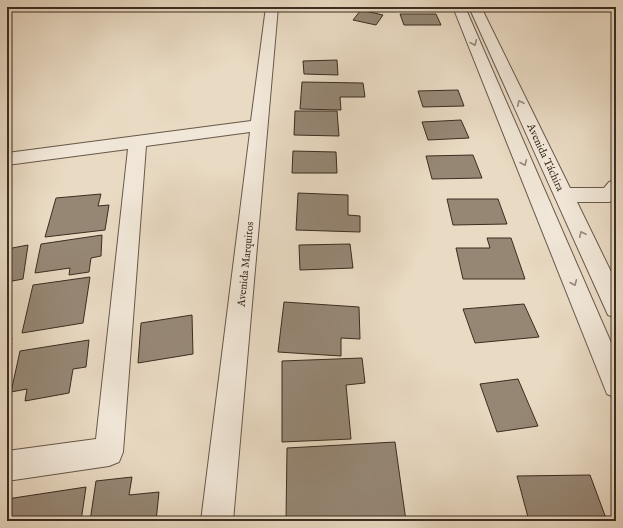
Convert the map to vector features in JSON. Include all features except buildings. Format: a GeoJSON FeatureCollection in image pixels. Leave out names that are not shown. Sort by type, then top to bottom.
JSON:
{"type":"FeatureCollection","features":[{"type":"Feature","properties":{"kind":"street","name":"Avenida Marquitos"},"geometry":{"type":"LineString","coordinates":[[217,521],[272,7]]}},
{"type":"Feature","properties":{"kind":"street"},"geometry":{"type":"LineString","coordinates":[[459,7],[616,385]]}},
{"type":"Feature","properties":{"kind":"street","name":"Avenida Táchira"},"geometry":{"type":"LineString","coordinates":[[475,7],[616,307]]}},
{"type":"Feature","properties":{"kind":"street"},"geometry":{"type":"LineString","coordinates":[[7,159],[260,125]]}},
{"type":"Feature","properties":{"kind":"street"},"geometry":{"type":"LineString","coordinates":[[7,466],[109,452],[138,141]]}},
{"type":"Feature","properties":{"kind":"street"},"geometry":{"type":"LineString","coordinates":[[564,196],[614,195]]}}]}
